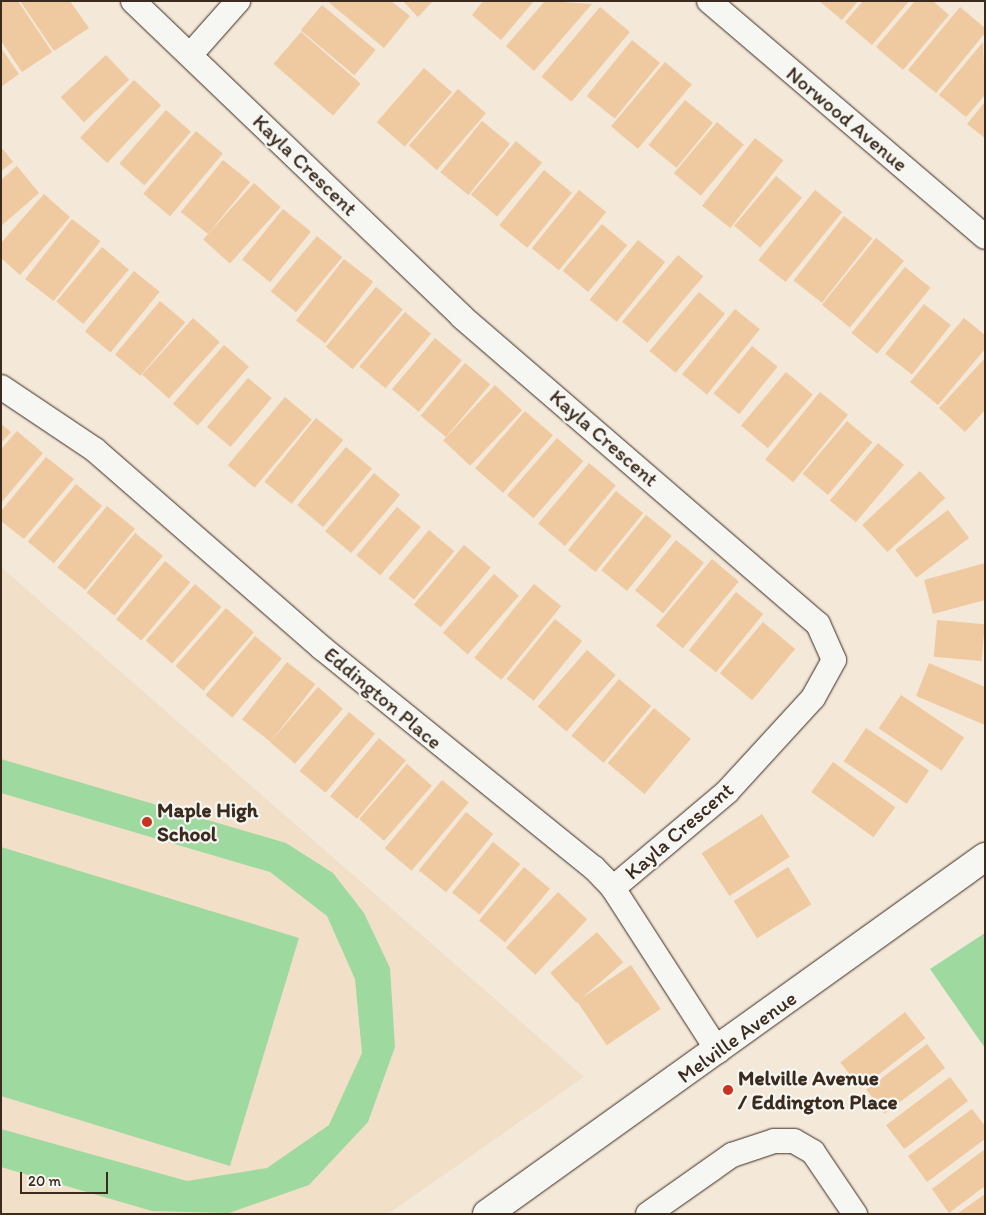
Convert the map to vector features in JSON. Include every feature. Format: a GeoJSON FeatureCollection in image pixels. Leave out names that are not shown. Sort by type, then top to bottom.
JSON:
{"type":"FeatureCollection","features":[{"type":"Feature","properties":{"kind":"street","name":"Kayla Crescent"},"geometry":{"type":"LineString","coordinates":[[133,1],[191,54],[462,317],[818,624],[834,660],[814,698],[727,792],[613,888]]}},
{"type":"Feature","properties":{"kind":"street"},"geometry":{"type":"LineString","coordinates":[[191,54],[238,1]]}},
{"type":"Feature","properties":{"kind":"street","name":"Norwood Avenue"},"geometry":{"type":"LineString","coordinates":[[709,1],[985,237]]}},
{"type":"Feature","properties":{"kind":"street","name":"Eddington Place"},"geometry":{"type":"LineString","coordinates":[[1,388],[95,450],[322,648],[613,888],[718,1051]]}},
{"type":"Feature","properties":{"kind":"street","name":"Melville Avenue"},"geometry":{"type":"LineString","coordinates":[[486,1214],[718,1051],[985,857]]}},
{"type":"Feature","properties":{"kind":"street"},"geometry":{"type":"LineString","coordinates":[[648,1214],[732,1155],[774,1141],[794,1142],[813,1152],[855,1214]]}},
{"type":"Feature","properties":{"kind":"shaded area","name":"Maple High School"},"geometry":{"type":"Polygon","coordinates":[[[1,567],[584,1077],[388,1214],[1,1214],[1,567]]]}},
{"type":"Feature","properties":{"kind":"green space"},"geometry":{"type":"Polygon","coordinates":[[[1,759],[286,843],[333,873],[364,913],[390,968],[395,1047],[368,1122],[309,1185],[229,1213],[152,1211],[1,1167],[1,1129],[187,1181],[267,1168],[329,1125],[362,1053],[355,979],[327,916],[270,872],[1,793],[1,759]]]}},
{"type":"Feature","properties":{"kind":"green space"},"geometry":{"type":"Polygon","coordinates":[[[1,847],[299,938],[230,1166],[1,1096],[1,847]]]}},
{"type":"Feature","properties":{"kind":"green space"},"geometry":{"type":"Polygon","coordinates":[[[985,933],[985,1048],[930,969],[985,933]]]}},
{"type":"Feature","properties":{"kind":"building"},"geometry":{"type":"Polygon","coordinates":[[[1,1],[18,1],[52,52],[22,72],[1,41],[1,1]]]}},
{"type":"Feature","properties":{"kind":"building"},"geometry":{"type":"Polygon","coordinates":[[[20,1],[70,1],[89,28],[54,51],[20,1]]]}},
{"type":"Feature","properties":{"kind":"building"},"geometry":{"type":"Polygon","coordinates":[[[327,1],[391,1],[410,16],[384,48],[327,1]]]}},
{"type":"Feature","properties":{"kind":"building"},"geometry":{"type":"Polygon","coordinates":[[[403,1],[433,1],[418,17],[403,1]]]}},
{"type":"Feature","properties":{"kind":"building"},"geometry":{"type":"Polygon","coordinates":[[[483,1],[534,1],[501,40],[472,15],[483,1]]]}},
{"type":"Feature","properties":{"kind":"building"},"geometry":{"type":"Polygon","coordinates":[[[545,1],[592,4],[534,71],[506,46],[545,1]]]}},
{"type":"Feature","properties":{"kind":"building"},"geometry":{"type":"Polygon","coordinates":[[[819,1],[858,1],[842,20],[819,1]]]}},
{"type":"Feature","properties":{"kind":"building"},"geometry":{"type":"Polygon","coordinates":[[[863,1],[909,1],[872,45],[845,22],[863,1]]]}},
{"type":"Feature","properties":{"kind":"building"},"geometry":{"type":"Polygon","coordinates":[[[915,1],[933,1],[949,15],[903,70],[876,47],[915,1]]]}},
{"type":"Feature","properties":{"kind":"building"},"geometry":{"type":"Polygon","coordinates":[[[322,5],[376,50],[354,75],[301,30],[322,5]]]}},
{"type":"Feature","properties":{"kind":"building"},"geometry":{"type":"Polygon","coordinates":[[[600,7],[630,32],[571,102],[542,77],[600,7]]]}},
{"type":"Feature","properties":{"kind":"building"},"geometry":{"type":"Polygon","coordinates":[[[960,7],[985,28],[985,33],[936,93],[908,70],[960,7]]]}},
{"type":"Feature","properties":{"kind":"building"},"geometry":{"type":"Polygon","coordinates":[[[301,32],[361,84],[333,116],[273,64],[301,32]]]}},
{"type":"Feature","properties":{"kind":"building"},"geometry":{"type":"Polygon","coordinates":[[[632,40],[660,63],[615,119],[587,96],[632,40]]]}},
{"type":"Feature","properties":{"kind":"building"},"geometry":{"type":"Polygon","coordinates":[[[983,42],[985,95],[966,117],[939,95],[983,42]]]}},
{"type":"Feature","properties":{"kind":"building"},"geometry":{"type":"Polygon","coordinates":[[[1,48],[19,74],[1,87],[1,48]]]}},
{"type":"Feature","properties":{"kind":"building"},"geometry":{"type":"Polygon","coordinates":[[[106,55],[129,80],[84,122],[61,97],[106,55]]]}},
{"type":"Feature","properties":{"kind":"building"},"geometry":{"type":"Polygon","coordinates":[[[665,62],[692,84],[638,149],[611,126],[665,62]]]}},
{"type":"Feature","properties":{"kind":"building"},"geometry":{"type":"Polygon","coordinates":[[[424,68],[452,92],[405,147],[377,122],[424,68]]]}},
{"type":"Feature","properties":{"kind":"building"},"geometry":{"type":"Polygon","coordinates":[[[134,80],[161,105],[107,163],[80,138],[134,80]]]}},
{"type":"Feature","properties":{"kind":"building"},"geometry":{"type":"Polygon","coordinates":[[[458,89],[486,113],[437,170],[409,146],[458,89]]]}},
{"type":"Feature","properties":{"kind":"building"},"geometry":{"type":"Polygon","coordinates":[[[685,100],[713,123],[676,168],[648,145],[685,100]]]}},
{"type":"Feature","properties":{"kind":"building"},"geometry":{"type":"Polygon","coordinates":[[[985,102],[985,138],[967,124],[985,102]]]}},
{"type":"Feature","properties":{"kind":"building"},"geometry":{"type":"Polygon","coordinates":[[[166,110],[191,132],[144,185],[119,164],[166,110]]]}},
{"type":"Feature","properties":{"kind":"building"},"geometry":{"type":"Polygon","coordinates":[[[482,121],[510,144],[468,195],[440,172],[482,121]]]}},
{"type":"Feature","properties":{"kind":"building"},"geometry":{"type":"Polygon","coordinates":[[[717,122],[744,144],[701,196],[674,173],[717,122]]]}},
{"type":"Feature","properties":{"kind":"building"},"geometry":{"type":"Polygon","coordinates":[[[196,131],[223,153],[170,216],[143,194],[196,131]]]}},
{"type":"Feature","properties":{"kind":"building"},"geometry":{"type":"Polygon","coordinates":[[[755,138],[783,160],[730,228],[702,206],[755,138]]]}},
{"type":"Feature","properties":{"kind":"building"},"geometry":{"type":"Polygon","coordinates":[[[516,141],[542,163],[497,216],[471,195],[516,141]]]}},
{"type":"Feature","properties":{"kind":"building"},"geometry":{"type":"Polygon","coordinates":[[[1,147],[13,162],[1,171],[1,147]]]}},
{"type":"Feature","properties":{"kind":"building"},"geometry":{"type":"Polygon","coordinates":[[[223,160],[250,182],[208,234],[181,212],[223,160]]]}},
{"type":"Feature","properties":{"kind":"building"},"geometry":{"type":"Polygon","coordinates":[[[17,166],[39,193],[1,226],[1,180],[17,166]]]}},
{"type":"Feature","properties":{"kind":"building"},"geometry":{"type":"Polygon","coordinates":[[[544,170],[572,193],[527,248],[499,225],[544,170]]]}},
{"type":"Feature","properties":{"kind":"building"},"geometry":{"type":"Polygon","coordinates":[[[776,176],[802,198],[760,248],[734,226],[776,176]]]}},
{"type":"Feature","properties":{"kind":"building"},"geometry":{"type":"Polygon","coordinates":[[[254,183],[281,207],[230,264],[203,239],[254,183]]]}},
{"type":"Feature","properties":{"kind":"building"},"geometry":{"type":"Polygon","coordinates":[[[579,190],[606,212],[559,270],[532,248],[579,190]]]}},
{"type":"Feature","properties":{"kind":"building"},"geometry":{"type":"Polygon","coordinates":[[[815,190],[842,212],[786,282],[758,260],[815,190]]]}},
{"type":"Feature","properties":{"kind":"building"},"geometry":{"type":"Polygon","coordinates":[[[44,194],[70,217],[20,275],[1,258],[1,243],[44,194]]]}},
{"type":"Feature","properties":{"kind":"building"},"geometry":{"type":"Polygon","coordinates":[[[283,209],[311,232],[270,282],[242,260],[283,209]]]}},
{"type":"Feature","properties":{"kind":"building"},"geometry":{"type":"Polygon","coordinates":[[[844,216],[872,238],[822,303],[794,281],[844,216]]]}},
{"type":"Feature","properties":{"kind":"building"},"geometry":{"type":"Polygon","coordinates":[[[72,219],[100,241],[54,301],[25,279],[72,219]]]}},
{"type":"Feature","properties":{"kind":"building"},"geometry":{"type":"Polygon","coordinates":[[[602,224],[627,245],[588,292],[563,271],[602,224]]]}},
{"type":"Feature","properties":{"kind":"building"},"geometry":{"type":"Polygon","coordinates":[[[317,236],[342,257],[296,312],[271,291],[317,236]]]}},
{"type":"Feature","properties":{"kind":"building"},"geometry":{"type":"Polygon","coordinates":[[[876,238],[904,261],[850,327],[822,305],[876,238]]]}},
{"type":"Feature","properties":{"kind":"building"},"geometry":{"type":"Polygon","coordinates":[[[638,240],[665,262],[617,322],[590,300],[638,240]]]}},
{"type":"Feature","properties":{"kind":"building"},"geometry":{"type":"Polygon","coordinates":[[[102,247],[129,269],[83,324],[56,301],[102,247]]]}},
{"type":"Feature","properties":{"kind":"building"},"geometry":{"type":"Polygon","coordinates":[[[678,255],[703,276],[647,343],[622,322],[678,255]]]}},
{"type":"Feature","properties":{"kind":"building"},"geometry":{"type":"Polygon","coordinates":[[[344,259],[373,282],[325,343],[296,320],[344,259]]]}},
{"type":"Feature","properties":{"kind":"building"},"geometry":{"type":"Polygon","coordinates":[[[905,267],[931,288],[877,354],[852,333],[905,267]]]}},
{"type":"Feature","properties":{"kind":"building"},"geometry":{"type":"Polygon","coordinates":[[[134,271],[160,292],[111,352],[85,332],[134,271]]]}},
{"type":"Feature","properties":{"kind":"building"},"geometry":{"type":"Polygon","coordinates":[[[376,287],[403,309],[353,369],[326,347],[376,287]]]}},
{"type":"Feature","properties":{"kind":"building"},"geometry":{"type":"Polygon","coordinates":[[[699,292],[725,314],[676,373],[650,351],[699,292]]]}},
{"type":"Feature","properties":{"kind":"building"},"geometry":{"type":"Polygon","coordinates":[[[160,301],[185,322],[140,376],[115,355],[160,301]]]}},
{"type":"Feature","properties":{"kind":"building"},"geometry":{"type":"Polygon","coordinates":[[[924,304],[951,325],[912,375],[885,354],[924,304]]]}},
{"type":"Feature","properties":{"kind":"building"},"geometry":{"type":"Polygon","coordinates":[[[735,309],[760,329],[707,394],[682,374],[735,309]]]}},
{"type":"Feature","properties":{"kind":"building"},"geometry":{"type":"Polygon","coordinates":[[[405,312],[431,334],[385,388],[359,366],[405,312]]]}},
{"type":"Feature","properties":{"kind":"building"},"geometry":{"type":"Polygon","coordinates":[[[193,318],[220,342],[169,399],[142,374],[193,318]]]}},
{"type":"Feature","properties":{"kind":"building"},"geometry":{"type":"Polygon","coordinates":[[[964,318],[985,335],[985,349],[938,405],[910,382],[964,318]]]}},
{"type":"Feature","properties":{"kind":"building"},"geometry":{"type":"Polygon","coordinates":[[[435,338],[462,360],[419,412],[392,389],[435,338]]]}},
{"type":"Feature","properties":{"kind":"building"},"geometry":{"type":"Polygon","coordinates":[[[224,345],[249,367],[198,426],[173,404],[224,345]]]}},
{"type":"Feature","properties":{"kind":"building"},"geometry":{"type":"Polygon","coordinates":[[[752,346],[778,367],[739,414],[714,393],[752,346]]]}},
{"type":"Feature","properties":{"kind":"building"},"geometry":{"type":"Polygon","coordinates":[[[985,358],[985,410],[965,432],[939,408],[985,358]]]}},
{"type":"Feature","properties":{"kind":"building"},"geometry":{"type":"Polygon","coordinates":[[[465,363],[490,384],[446,437],[421,416],[465,363]]]}},
{"type":"Feature","properties":{"kind":"building"},"geometry":{"type":"Polygon","coordinates":[[[786,372],[813,394],[768,448],[741,426],[786,372]]]}},
{"type":"Feature","properties":{"kind":"building"},"geometry":{"type":"Polygon","coordinates":[[[248,378],[272,398],[231,447],[207,427],[248,378]]]}},
{"type":"Feature","properties":{"kind":"building"},"geometry":{"type":"Polygon","coordinates":[[[495,385],[522,410],[470,466],[443,441],[495,385]]]}},
{"type":"Feature","properties":{"kind":"building"},"geometry":{"type":"Polygon","coordinates":[[[820,392],[848,415],[793,482],[765,460],[820,392]]]}},
{"type":"Feature","properties":{"kind":"building"},"geometry":{"type":"Polygon","coordinates":[[[285,397],[312,419],[255,488],[228,465],[285,397]]]}},
{"type":"Feature","properties":{"kind":"building"},"geometry":{"type":"Polygon","coordinates":[[[525,411],[553,435],[503,493],[475,468],[525,411]]]}},
{"type":"Feature","properties":{"kind":"building"},"geometry":{"type":"Polygon","coordinates":[[[316,418],[343,440],[292,504],[264,482],[316,418]]]}},
{"type":"Feature","properties":{"kind":"building"},"geometry":{"type":"Polygon","coordinates":[[[847,421],[872,442],[828,495],[803,474],[847,421]]]}},
{"type":"Feature","properties":{"kind":"building"},"geometry":{"type":"Polygon","coordinates":[[[1,424],[11,432],[1,443],[1,424]]]}},
{"type":"Feature","properties":{"kind":"building"},"geometry":{"type":"Polygon","coordinates":[[[17,431],[43,453],[1,503],[1,449],[17,431]]]}},
{"type":"Feature","properties":{"kind":"building"},"geometry":{"type":"Polygon","coordinates":[[[557,438],[583,461],[534,518],[507,495],[557,438]]]}},
{"type":"Feature","properties":{"kind":"building"},"geometry":{"type":"Polygon","coordinates":[[[878,443],[904,465],[856,522],[830,500],[878,443]]]}},
{"type":"Feature","properties":{"kind":"building"},"geometry":{"type":"Polygon","coordinates":[[[346,447],[372,469],[323,527],[297,505],[346,447]]]}},
{"type":"Feature","properties":{"kind":"building"},"geometry":{"type":"Polygon","coordinates":[[[46,457],[74,479],[24,539],[1,521],[1,511],[46,457]]]}},
{"type":"Feature","properties":{"kind":"building"},"geometry":{"type":"Polygon","coordinates":[[[589,463],[616,485],[565,546],[538,524],[589,463]]]}},
{"type":"Feature","properties":{"kind":"building"},"geometry":{"type":"Polygon","coordinates":[[[920,471],[945,498],[887,552],[862,525],[920,471]]]}},
{"type":"Feature","properties":{"kind":"building"},"geometry":{"type":"Polygon","coordinates":[[[374,473],[400,495],[351,553],[325,531],[374,473]]]}},
{"type":"Feature","properties":{"kind":"building"},"geometry":{"type":"Polygon","coordinates":[[[76,484],[102,506],[54,563],[28,541],[76,484]]]}},
{"type":"Feature","properties":{"kind":"building"},"geometry":{"type":"Polygon","coordinates":[[[616,491],[643,513],[595,572],[568,550],[616,491]]]}},
{"type":"Feature","properties":{"kind":"building"},"geometry":{"type":"Polygon","coordinates":[[[107,506],[135,529],[85,590],[57,567],[107,506]]]}},
{"type":"Feature","properties":{"kind":"building"},"geometry":{"type":"Polygon","coordinates":[[[397,507],[421,527],[380,575],[357,555],[397,507]]]}},
{"type":"Feature","properties":{"kind":"building"},"geometry":{"type":"Polygon","coordinates":[[[948,510],[969,538],[916,578],[895,550],[948,510]]]}},
{"type":"Feature","properties":{"kind":"building"},"geometry":{"type":"Polygon","coordinates":[[[646,515],[672,536],[627,591],[601,570],[646,515]]]}},
{"type":"Feature","properties":{"kind":"building"},"geometry":{"type":"Polygon","coordinates":[[[429,530],[454,551],[414,599],[389,578],[429,530]]]}},
{"type":"Feature","properties":{"kind":"building"},"geometry":{"type":"Polygon","coordinates":[[[135,533],[163,556],[115,615],[87,593],[135,533]]]}},
{"type":"Feature","properties":{"kind":"building"},"geometry":{"type":"Polygon","coordinates":[[[676,540],[704,563],[663,613],[635,591],[676,540]]]}},
{"type":"Feature","properties":{"kind":"building"},"geometry":{"type":"Polygon","coordinates":[[[464,545],[491,567],[441,627],[414,605],[464,545]]]}},
{"type":"Feature","properties":{"kind":"building"},"geometry":{"type":"Polygon","coordinates":[[[712,559],[739,581],[683,648],[656,626],[712,559]]]}},
{"type":"Feature","properties":{"kind":"building"},"geometry":{"type":"Polygon","coordinates":[[[165,561],[190,582],[141,640],[116,619],[165,561]]]}},
{"type":"Feature","properties":{"kind":"building"},"geometry":{"type":"Polygon","coordinates":[[[985,563],[985,600],[933,614],[924,580],[985,563]]]}},
{"type":"Feature","properties":{"kind":"building"},"geometry":{"type":"Polygon","coordinates":[[[494,574],[519,596],[468,655],[443,633],[494,574]]]}},
{"type":"Feature","properties":{"kind":"building"},"geometry":{"type":"Polygon","coordinates":[[[195,584],[221,607],[172,664],[146,641],[195,584]]]}},
{"type":"Feature","properties":{"kind":"building"},"geometry":{"type":"Polygon","coordinates":[[[534,584],[561,606],[501,680],[474,658],[534,584]]]}},
{"type":"Feature","properties":{"kind":"building"},"geometry":{"type":"Polygon","coordinates":[[[736,592],[763,614],[716,672],[689,650],[736,592]]]}},
{"type":"Feature","properties":{"kind":"building"},"geometry":{"type":"Polygon","coordinates":[[[226,608],[254,632],[203,690],[175,666],[226,608]]]}},
{"type":"Feature","properties":{"kind":"building"},"geometry":{"type":"Polygon","coordinates":[[[555,619],[582,641],[534,701],[507,679],[555,619]]]}},
{"type":"Feature","properties":{"kind":"building"},"geometry":{"type":"Polygon","coordinates":[[[937,620],[985,624],[982,661],[934,657],[937,620]]]}},
{"type":"Feature","properties":{"kind":"building"},"geometry":{"type":"Polygon","coordinates":[[[763,622],[795,649],[752,700],[720,673],[763,622]]]}},
{"type":"Feature","properties":{"kind":"building"},"geometry":{"type":"Polygon","coordinates":[[[255,636],[282,658],[232,717],[206,695],[255,636]]]}},
{"type":"Feature","properties":{"kind":"building"},"geometry":{"type":"Polygon","coordinates":[[[587,650],[616,675],[566,732],[538,707],[587,650]]]}},
{"type":"Feature","properties":{"kind":"building"},"geometry":{"type":"Polygon","coordinates":[[[287,662],[315,684],[270,742],[242,720],[287,662]]]}},
{"type":"Feature","properties":{"kind":"building"},"geometry":{"type":"Polygon","coordinates":[[[929,663],[985,687],[985,725],[916,696],[929,663]]]}},
{"type":"Feature","properties":{"kind":"building"},"geometry":{"type":"Polygon","coordinates":[[[619,679],[651,706],[604,763],[571,736],[619,679]]]}},
{"type":"Feature","properties":{"kind":"building"},"geometry":{"type":"Polygon","coordinates":[[[318,687],[343,709],[295,764],[270,742],[318,687]]]}},
{"type":"Feature","properties":{"kind":"building"},"geometry":{"type":"Polygon","coordinates":[[[901,695],[964,737],[942,771],[879,728],[901,695]]]}},
{"type":"Feature","properties":{"kind":"building"},"geometry":{"type":"Polygon","coordinates":[[[654,708],[691,739],[644,794],[608,763],[654,708]]]}},
{"type":"Feature","properties":{"kind":"building"},"geometry":{"type":"Polygon","coordinates":[[[349,712],[375,734],[326,793],[300,771],[349,712]]]}},
{"type":"Feature","properties":{"kind":"building"},"geometry":{"type":"Polygon","coordinates":[[[866,728],[929,770],[907,804],[844,761],[866,728]]]}},
{"type":"Feature","properties":{"kind":"building"},"geometry":{"type":"Polygon","coordinates":[[[379,738],[406,760],[357,819],[330,796],[379,738]]]}},
{"type":"Feature","properties":{"kind":"building"},"geometry":{"type":"Polygon","coordinates":[[[833,762],[895,807],[874,837],[811,792],[833,762]]]}},
{"type":"Feature","properties":{"kind":"building"},"geometry":{"type":"Polygon","coordinates":[[[407,764],[432,786],[384,841],[359,819],[407,764]]]}},
{"type":"Feature","properties":{"kind":"building"},"geometry":{"type":"Polygon","coordinates":[[[442,780],[469,802],[412,871],[385,848],[442,780]]]}},
{"type":"Feature","properties":{"kind":"building"},"geometry":{"type":"Polygon","coordinates":[[[466,812],[493,834],[446,892],[419,870],[466,812]]]}},
{"type":"Feature","properties":{"kind":"building"},"geometry":{"type":"Polygon","coordinates":[[[762,814],[790,857],[729,896],[702,853],[762,814]]]}},
{"type":"Feature","properties":{"kind":"building"},"geometry":{"type":"Polygon","coordinates":[[[493,842],[520,864],[479,915],[452,893],[493,842]]]}},
{"type":"Feature","properties":{"kind":"building"},"geometry":{"type":"Polygon","coordinates":[[[524,867],[550,889],[505,942],[479,921],[524,867]]]}},
{"type":"Feature","properties":{"kind":"building"},"geometry":{"type":"Polygon","coordinates":[[[788,867],[811,904],[757,938],[734,901],[788,867]]]}},
{"type":"Feature","properties":{"kind":"building"},"geometry":{"type":"Polygon","coordinates":[[[558,892],[587,919],[535,975],[506,948],[558,892]]]}},
{"type":"Feature","properties":{"kind":"building"},"geometry":{"type":"Polygon","coordinates":[[[597,932],[623,962],[576,1003],[550,973],[597,932]]]}},
{"type":"Feature","properties":{"kind":"building"},"geometry":{"type":"Polygon","coordinates":[[[631,965],[661,1009],[607,1045],[577,1001],[631,965]]]}},
{"type":"Feature","properties":{"kind":"building"},"geometry":{"type":"Polygon","coordinates":[[[905,1012],[925,1038],[861,1088],[840,1062],[905,1012]]]}},
{"type":"Feature","properties":{"kind":"building"},"geometry":{"type":"Polygon","coordinates":[[[927,1044],[945,1068],[884,1114],[866,1090],[927,1044]]]}},
{"type":"Feature","properties":{"kind":"building"},"geometry":{"type":"Polygon","coordinates":[[[950,1077],[968,1101],[904,1149],[886,1125],[950,1077]]]}},
{"type":"Feature","properties":{"kind":"building"},"geometry":{"type":"Polygon","coordinates":[[[972,1109],[985,1126],[985,1139],[927,1182],[908,1156],[972,1109]]]}},
{"type":"Feature","properties":{"kind":"building"},"geometry":{"type":"Polygon","coordinates":[[[985,1149],[985,1186],[949,1213],[932,1189],[985,1149]]]}},
{"type":"Feature","properties":{"kind":"building"},"geometry":{"type":"Polygon","coordinates":[[[985,1194],[985,1214],[957,1214],[985,1194]]]}},
{"type":"Feature","properties":{"kind":"place","name":"Maple High School"},"geometry":{"type":"Point","coordinates":[147,822]}},
{"type":"Feature","properties":{"kind":"place","name":"Melville Avenue / Eddington Place"},"geometry":{"type":"Point","coordinates":[728,1090]}}]}
